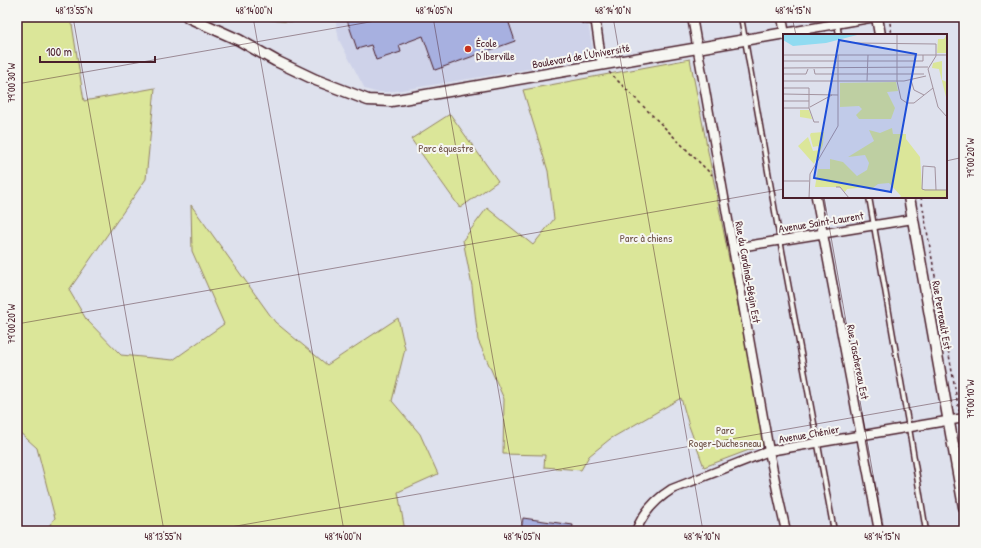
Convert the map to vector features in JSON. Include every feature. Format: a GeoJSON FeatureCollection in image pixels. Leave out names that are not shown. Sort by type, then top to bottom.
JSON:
{"type":"FeatureCollection","features":[{"type":"Feature","properties":{"kind":"street","name":"Boulevard de l'Université"},"geometry":{"type":"LineString","coordinates":[[188,17],[239,40],[291,69],[368,100],[391,101],[783,34]]}},
{"type":"Feature","properties":{"kind":"street","name":"Rue du Cardinal-Bégin Est"},"geometry":{"type":"LineString","coordinates":[[692,17],[769,452],[778,500],[786,531]]}},
{"type":"Feature","properties":{"kind":"street"},"geometry":{"type":"LineString","coordinates":[[782,17],[785,34]]}},
{"type":"Feature","properties":{"kind":"street","name":"Boulevard de l'Université"},"geometry":{"type":"LineString","coordinates":[[785,34],[837,20],[876,17]]}},
{"type":"Feature","properties":{"kind":"street"},"geometry":{"type":"LineString","coordinates":[[876,17],[880,34]]}},
{"type":"Feature","properties":{"kind":"street"},"geometry":{"type":"LineString","coordinates":[[595,20],[602,64]]}},
{"type":"Feature","properties":{"kind":"street","name":"Rue Taschereau Est"},"geometry":{"type":"LineString","coordinates":[[816,198],[879,531]]}},
{"type":"Feature","properties":{"kind":"street","name":"Rue Perreault Est"},"geometry":{"type":"LineString","coordinates":[[910,198],[964,507]]}},
{"type":"Feature","properties":{"kind":"street","name":"Avenue Saint-Laurent"},"geometry":{"type":"LineString","coordinates":[[733,248],[913,219]]}},
{"type":"Feature","properties":{"kind":"street","name":"Avenue Chénier"},"geometry":{"type":"LineString","coordinates":[[636,531],[648,510],[659,498],[672,489],[769,452],[962,419]]}},
{"type":"Feature","properties":{"kind":"lane"},"geometry":{"type":"LineString","coordinates":[[579,17],[584,21],[595,20]]}},
{"type":"Feature","properties":{"kind":"lane"},"geometry":{"type":"LineString","coordinates":[[741,17],[780,240],[834,531]]}},
{"type":"Feature","properties":{"kind":"lane"},"geometry":{"type":"LineString","coordinates":[[837,20],[839,34]]}},
{"type":"Feature","properties":{"kind":"lane"},"geometry":{"type":"LineString","coordinates":[[869,198],[926,531]]}},
{"type":"Feature","properties":{"kind":"path"},"geometry":{"type":"LineString","coordinates":[[889,17],[892,34]]}},
{"type":"Feature","properties":{"kind":"path"},"geometry":{"type":"LineString","coordinates":[[602,64],[722,186]]}},
{"type":"Feature","properties":{"kind":"path"},"geometry":{"type":"LineString","coordinates":[[921,198],[962,419],[964,443]]}},
{"type":"Feature","properties":{"kind":"shaded area","name":"École D'Iberville"},"geometry":{"type":"Polygon","coordinates":[[[335,17],[587,17],[594,58],[402,90],[375,92],[365,89],[339,40],[335,17]]]}},
{"type":"Feature","properties":{"kind":"green space"},"geometry":{"type":"Polygon","coordinates":[[[17,17],[71,18],[84,101],[155,88],[146,179],[69,290],[86,319],[121,355],[173,360],[224,324],[192,251],[191,205],[275,322],[327,365],[398,318],[405,349],[392,401],[420,434],[438,474],[398,492],[405,531],[45,531],[55,518],[37,448],[17,430],[17,17]]]}},
{"type":"Feature","properties":{"kind":"green space"},"geometry":{"type":"Polygon","coordinates":[[[257,17],[314,17],[293,22],[257,17]]]}},
{"type":"Feature","properties":{"kind":"green space"},"geometry":{"type":"Polygon","coordinates":[[[690,59],[765,444],[704,467],[689,426],[681,398],[610,439],[589,456],[581,470],[544,467],[545,455],[503,454],[504,399],[478,340],[472,286],[463,240],[487,208],[533,245],[554,219],[548,171],[523,90],[690,59]]]}},
{"type":"Feature","properties":{"kind":"green space","name":"Parc équestre"},"geometry":{"type":"Polygon","coordinates":[[[450,114],[498,181],[460,208],[411,139],[450,114]]]}},
{"type":"Feature","properties":{"kind":"building"},"geometry":{"type":"Polygon","coordinates":[[[346,17],[507,17],[515,41],[435,70],[423,36],[399,45],[401,52],[376,60],[371,45],[357,49],[346,17]]]}},
{"type":"Feature","properties":{"kind":"building"},"geometry":{"type":"Polygon","coordinates":[[[523,518],[573,525],[572,531],[521,531],[523,518]]]}},
{"type":"Feature","properties":{"kind":"place","name":"École D'Iberville"},"geometry":{"type":"Point","coordinates":[468,49]}},
{"type":"Feature","properties":{"kind":"park label","name":"Parc à chiens"},"geometry":{"type":"Point","coordinates":[646,238]}},
{"type":"Feature","properties":{"kind":"park label","name":"Parc Roger-Duchesneau"},"geometry":{"type":"Point","coordinates":[725,436]}}]}
